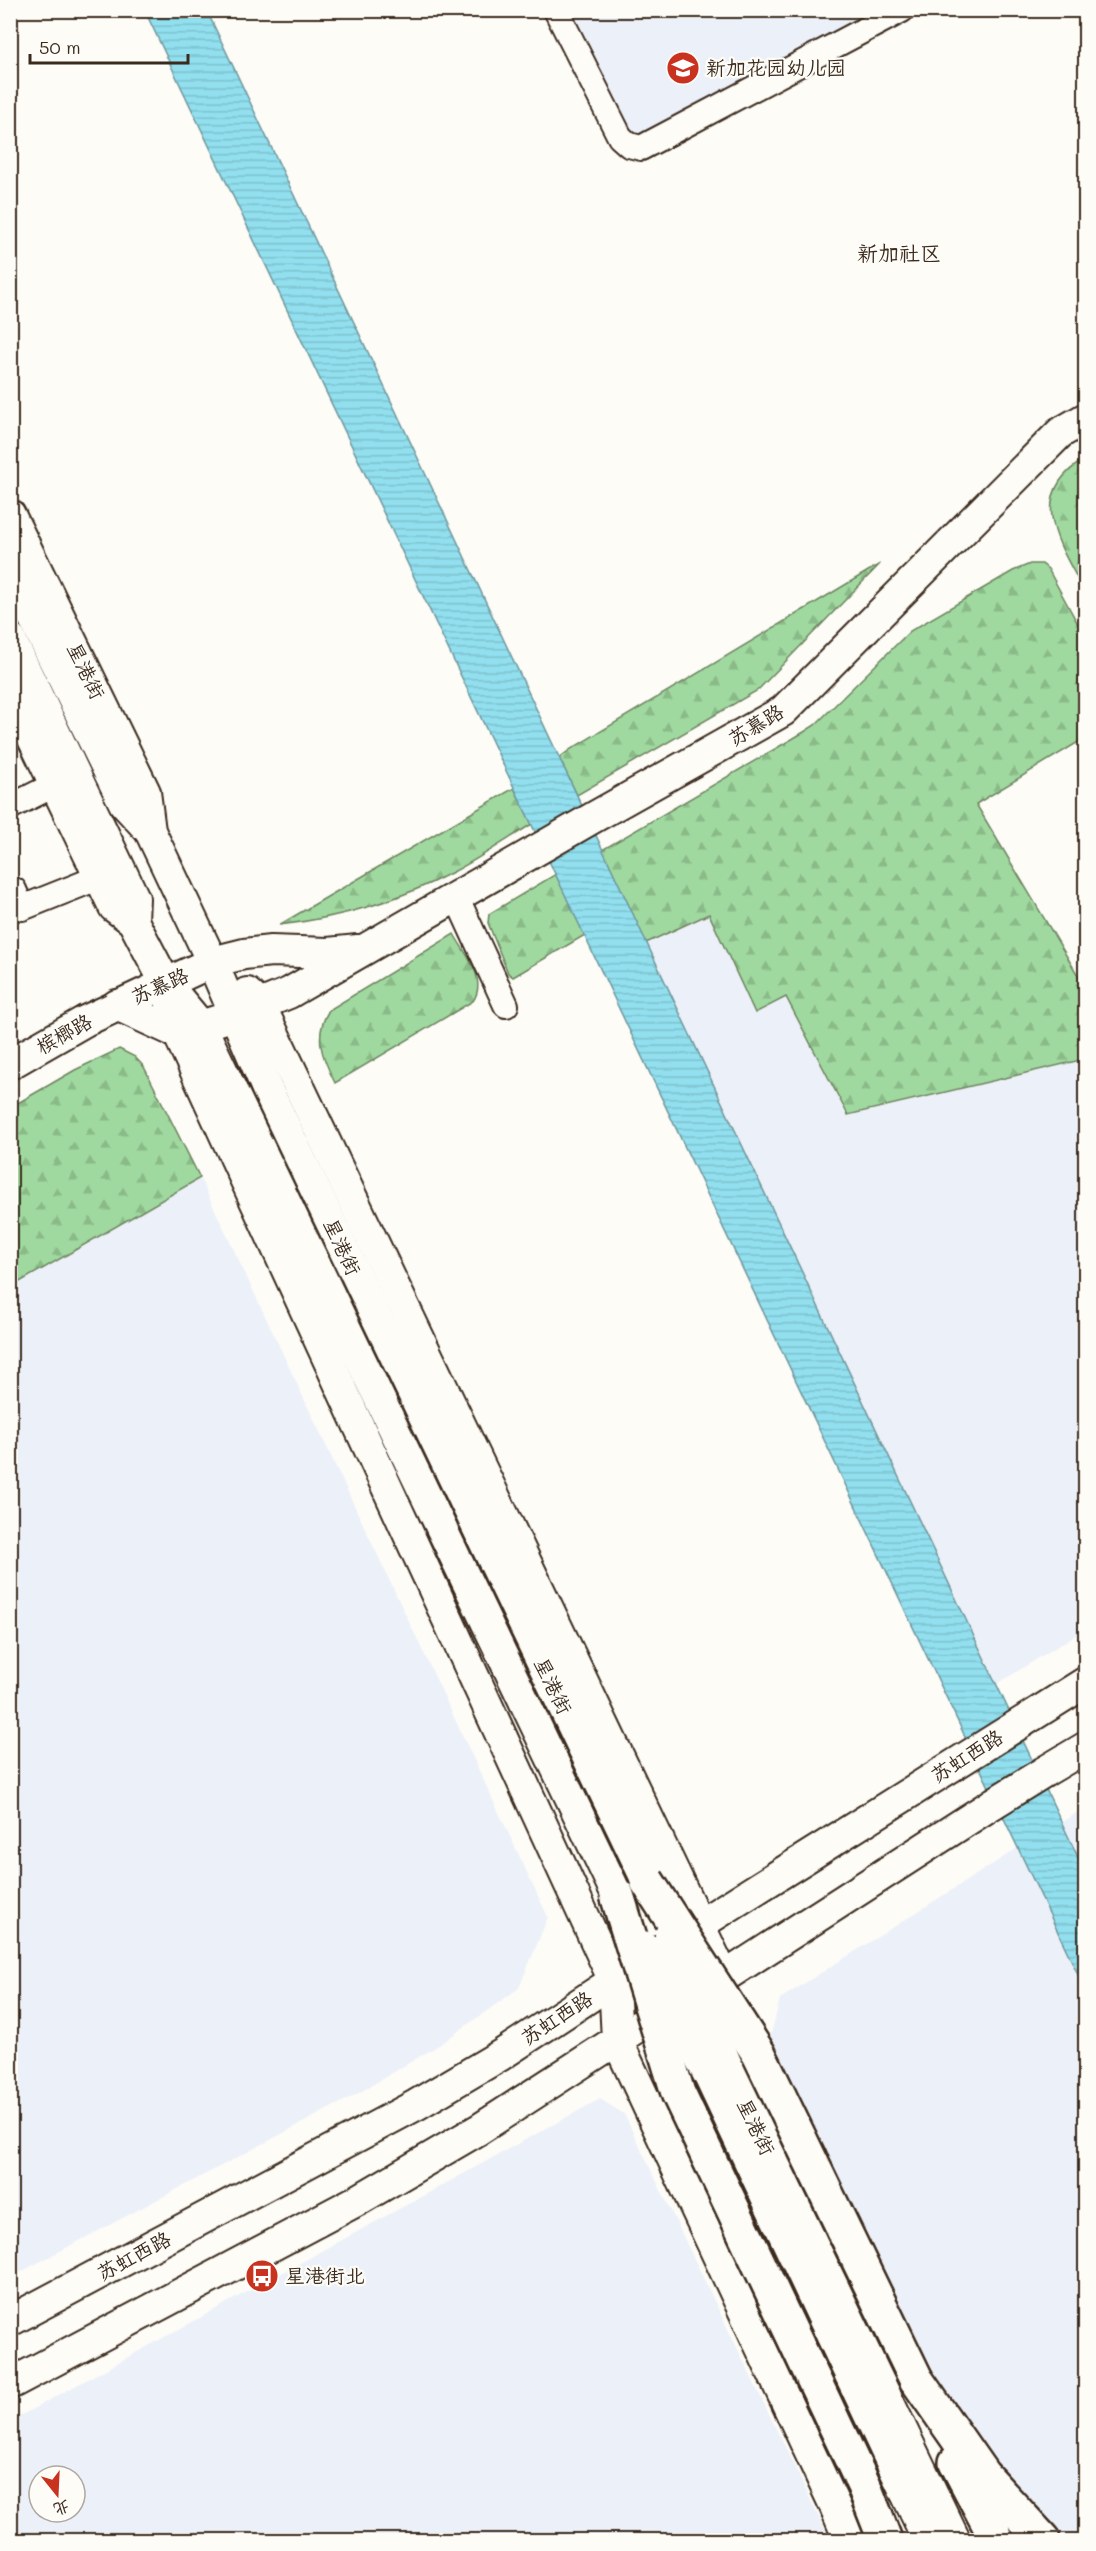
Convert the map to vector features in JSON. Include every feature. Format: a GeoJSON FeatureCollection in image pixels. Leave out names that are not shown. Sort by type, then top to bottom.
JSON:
{"type":"FeatureCollection","features":[{"type":"Feature","properties":{"kind":"highway"},"geometry":{"type":"LineString","coordinates":[[647,1881],[759,2054],[948,2448],[996,2541]]}},
{"type":"Feature","properties":{"kind":"highway"},"geometry":{"type":"LineString","coordinates":[[617,1895],[678,2093],[864,2486],[885,2541]]}},
{"type":"Feature","properties":{"kind":"highway"},"geometry":{"type":"LineString","coordinates":[[916,2379],[983,2475],[1043,2541]]}},
{"type":"Feature","properties":{"kind":"main road","name":"苏慕路"},"geometry":{"type":"LineString","coordinates":[[117,1005],[190,1030],[289,993],[783,711],[1060,433],[1086,418]]}},
{"type":"Feature","properties":{"kind":"main road","name":"星港街"},"geometry":{"type":"LineString","coordinates":[[10,515],[145,792],[150,831]]}},
{"type":"Feature","properties":{"kind":"main road","name":"星港街"},"geometry":{"type":"LineString","coordinates":[[10,570],[124,803],[150,831],[212,962]]}},
{"type":"Feature","properties":{"kind":"main road"},"geometry":{"type":"LineString","coordinates":[[10,638],[134,898],[133,921]]}},
{"type":"Feature","properties":{"kind":"main road"},"geometry":{"type":"LineString","coordinates":[[10,691],[114,907],[133,921],[190,1030],[614,1981],[617,2040],[834,2504],[849,2541]]}},
{"type":"Feature","properties":{"kind":"main road","name":"苏慕路"},"geometry":{"type":"LineString","coordinates":[[117,1005],[212,962],[244,954],[271,951],[328,952],[364,949]]}},
{"type":"Feature","properties":{"kind":"main road"},"geometry":{"type":"LineString","coordinates":[[212,962],[247,1010],[724,1977]]}},
{"type":"Feature","properties":{"kind":"main road","name":"槟榔路"},"geometry":{"type":"LineString","coordinates":[[10,1064],[117,1005]]}},
{"type":"Feature","properties":{"kind":"main road","name":"星港街"},"geometry":{"type":"LineString","coordinates":[[247,1010],[267,1089],[647,1881],[730,2072],[955,2541]]}},
{"type":"Feature","properties":{"kind":"main road","name":"星港街"},"geometry":{"type":"LineString","coordinates":[[190,1030],[337,1314],[617,1895],[711,2080],[928,2541]]}},
{"type":"Feature","properties":{"kind":"main road","name":"苏虹西路"},"geometry":{"type":"LineString","coordinates":[[10,2321],[416,2105],[501,2055],[699,1925],[1086,1682]]}},
{"type":"Feature","properties":{"kind":"main road"},"geometry":{"type":"LineString","coordinates":[[10,2384],[360,2199],[478,2130],[617,2040],[724,1977],[994,1803],[1086,1747]]}},
{"type":"Feature","properties":{"kind":"street"},"geometry":{"type":"LineString","coordinates":[[556,10],[620,137],[629,145],[641,148],[902,10]]}},
{"type":"Feature","properties":{"kind":"street"},"geometry":{"type":"LineString","coordinates":[[10,807],[56,784]]}},
{"type":"Feature","properties":{"kind":"street"},"geometry":{"type":"LineString","coordinates":[[14,891],[22,908],[100,877]]}},
{"type":"Feature","properties":{"kind":"street"},"geometry":{"type":"LineString","coordinates":[[456,897],[506,1005]]}},
{"type":"Feature","properties":{"kind":"shaded area","name":"新加花园幼儿园"},"geometry":{"type":"Polygon","coordinates":[[[566,11],[882,11],[646,134],[634,134],[622,126],[566,11]]]}},
{"type":"Feature","properties":{"kind":"shaded area"},"geometry":{"type":"Polygon","coordinates":[[[709,914],[754,1012],[786,997],[848,1115],[1085,1059],[1085,1629],[997,1684],[646,943],[709,914]]]}},
{"type":"Feature","properties":{"kind":"shaded area"},"geometry":{"type":"Polygon","coordinates":[[[200,1178],[548,1917],[519,1988],[439,2045],[357,2094],[11,2277],[10,1287],[200,1178]]]}},
{"type":"Feature","properties":{"kind":"shaded area"},"geometry":{"type":"Polygon","coordinates":[[[1085,1807],[1085,1872],[1062,1822],[1085,1807]]]}},
{"type":"Feature","properties":{"kind":"shaded area"},"geometry":{"type":"Polygon","coordinates":[[[1018,1848],[1085,1989],[1085,2540],[1014,2540],[768,2046],[780,1999],[1018,1848]]]}},
{"type":"Feature","properties":{"kind":"shaded area"},"geometry":{"type":"Polygon","coordinates":[[[600,2099],[624,2114],[830,2540],[11,2540],[11,2421],[600,2099]]]}},
{"type":"Feature","properties":{"kind":"green space"},"geometry":{"type":"Polygon","coordinates":[[[1085,459],[1085,592],[1058,539],[1053,522],[1052,505],[1056,488],[1066,473],[1085,459]]]}},
{"type":"Feature","properties":{"kind":"green space"},"geometry":{"type":"Polygon","coordinates":[[[880,564],[758,690],[577,795],[559,758],[880,564]]]}},
{"type":"Feature","properties":{"kind":"green space"},"geometry":{"type":"Polygon","coordinates":[[[1030,564],[1042,564],[1048,569],[1085,637],[1085,738],[976,804],[1085,987],[1085,1059],[848,1115],[786,997],[755,1013],[709,914],[646,943],[602,850],[815,725],[910,631],[1013,571],[1030,564]]]}},
{"type":"Feature","properties":{"kind":"green space"},"geometry":{"type":"Polygon","coordinates":[[[514,788],[532,824],[473,861],[390,900],[324,918],[279,925],[514,788]]]}},
{"type":"Feature","properties":{"kind":"green space"},"geometry":{"type":"Polygon","coordinates":[[[556,874],[585,935],[513,977],[508,973],[488,923],[489,914],[556,874]]]}},
{"type":"Feature","properties":{"kind":"green space"},"geometry":{"type":"Polygon","coordinates":[[[454,934],[469,958],[476,975],[477,993],[473,1001],[335,1083],[323,1055],[320,1038],[321,1029],[329,1010],[454,934]]]}},
{"type":"Feature","properties":{"kind":"green space"},"geometry":{"type":"Polygon","coordinates":[[[119,1049],[135,1057],[144,1067],[200,1178],[11,1287],[11,1107],[75,1070],[119,1049]]]}},
{"type":"Feature","properties":{"kind":"water"},"geometry":{"type":"Polygon","coordinates":[[[145,11],[207,11],[1085,1872],[1085,1989],[145,11]]]}},
{"type":"Feature","properties":{"kind":"place","name":"新加花园幼儿园"},"geometry":{"type":"Point","coordinates":[683,68]}},
{"type":"Feature","properties":{"kind":"place","name":"星港街北"},"geometry":{"type":"Point","coordinates":[262,2276]}},
{"type":"Feature","properties":{"kind":"district","name":"新加社区"},"geometry":{"type":"Point","coordinates":[899,254]}}]}
